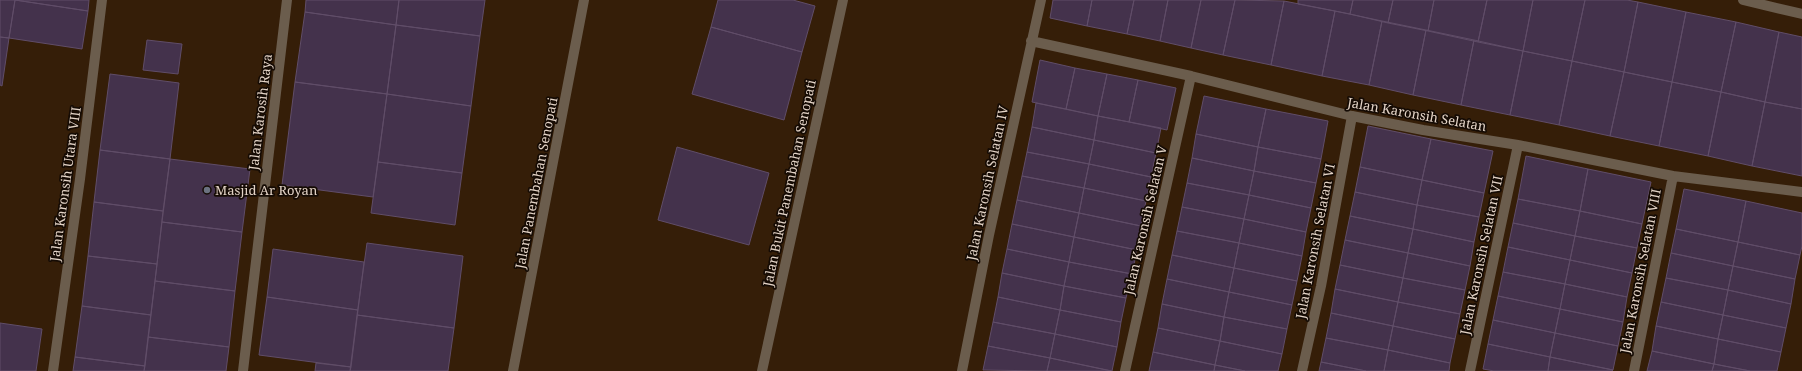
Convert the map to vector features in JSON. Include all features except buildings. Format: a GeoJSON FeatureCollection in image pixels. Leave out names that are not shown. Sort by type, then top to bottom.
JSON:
{"type":"FeatureCollection","features":[{"type":"Feature","properties":{"kind":"street","name":"Jalan Karonsih Utara VIII"},"geometry":{"type":"LineString","coordinates":[[52,371],[80,179],[102,0]]}},
{"type":"Feature","properties":{"kind":"street","name":"Jalan Karosih Raya"},"geometry":{"type":"LineString","coordinates":[[244,371],[286,0]]}},
{"type":"Feature","properties":{"kind":"street","name":"Jalan Panembahan Senopati"},"geometry":{"type":"LineString","coordinates":[[513,371],[584,0]]}},
{"type":"Feature","properties":{"kind":"street","name":"Jalan Bukit Panembahan Senopati"},"geometry":{"type":"LineString","coordinates":[[762,371],[843,0]]}},
{"type":"Feature","properties":{"kind":"street","name":"Jalan Karonsih Selatan IV"},"geometry":{"type":"LineString","coordinates":[[962,371],[1031,41],[1041,0]]}},
{"type":"Feature","properties":{"kind":"street"},"geometry":{"type":"LineString","coordinates":[[1743,0],[1802,14]]}},
{"type":"Feature","properties":{"kind":"street","name":"Jalan Karonsih Selatan"},"geometry":{"type":"LineString","coordinates":[[1031,41],[1191,76],[1352,116],[1423,130],[1518,145],[1673,176],[1802,192]]}},
{"type":"Feature","properties":{"kind":"street","name":"Jalan Karonsih Selatan V"},"geometry":{"type":"LineString","coordinates":[[1125,371],[1191,76]]}},
{"type":"Feature","properties":{"kind":"street","name":"Jalan Karonsih Selatan VI"},"geometry":{"type":"LineString","coordinates":[[1302,371],[1321,286],[1352,116]]}},
{"type":"Feature","properties":{"kind":"street","name":"Jalan Karonsih Selatan VII"},"geometry":{"type":"LineString","coordinates":[[1470,371],[1518,145]]}},
{"type":"Feature","properties":{"kind":"street","name":"Jalan Karonsih Selatan VIII"},"geometry":{"type":"LineString","coordinates":[[1634,371],[1673,176]]}},
{"type":"Feature","properties":{"kind":"place","name":"Masjid Ar Royan"},"geometry":{"type":"Point","coordinates":[207,190]}}]}
